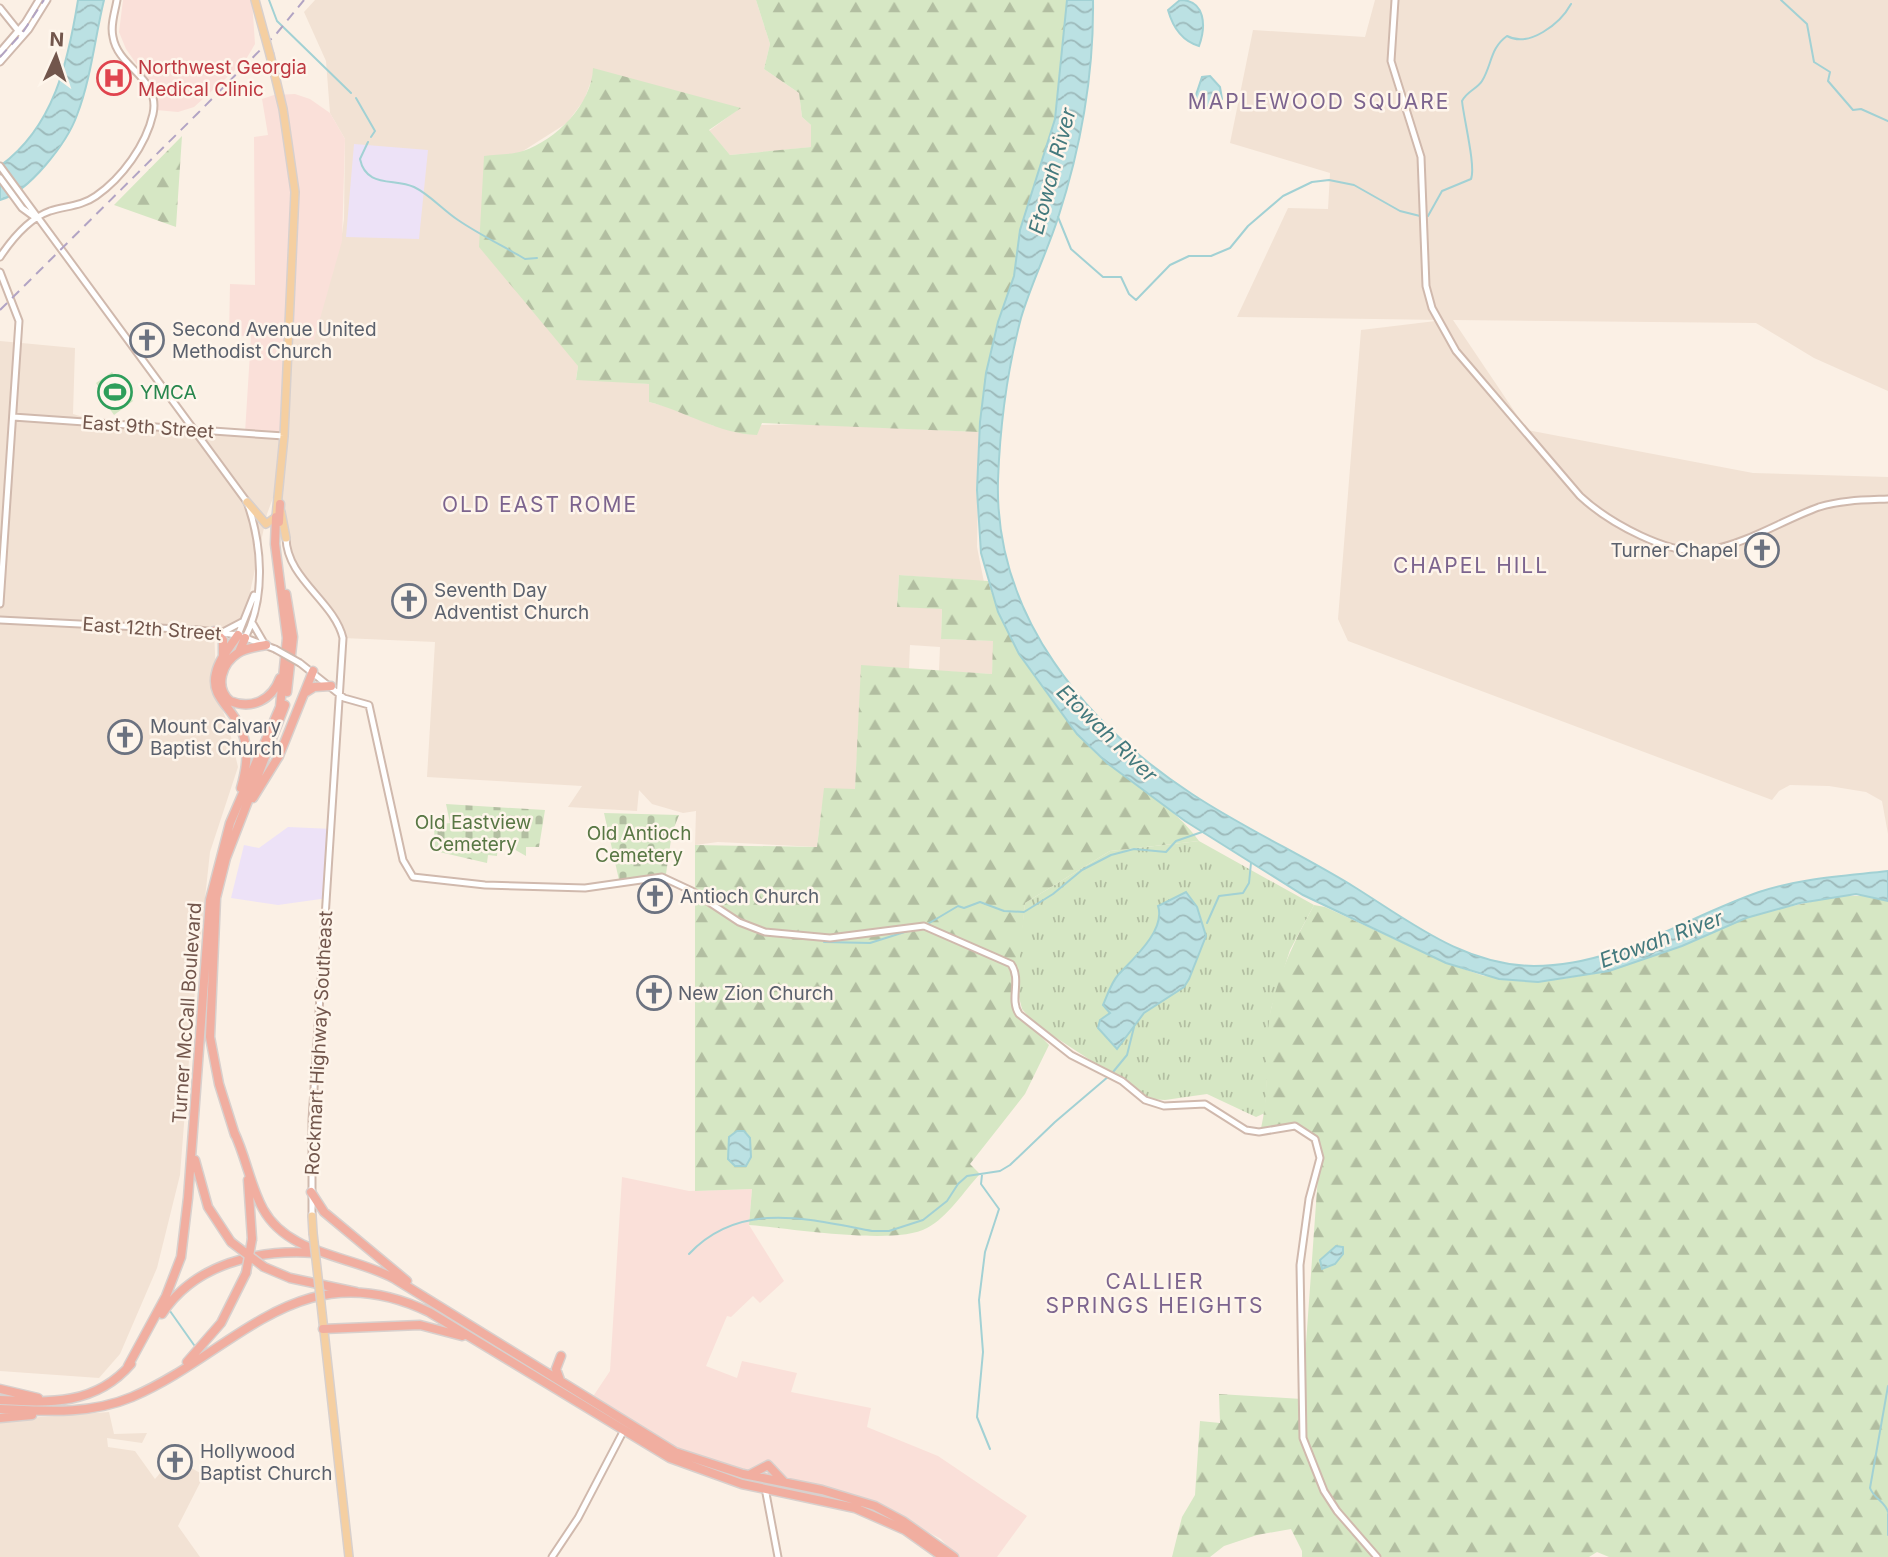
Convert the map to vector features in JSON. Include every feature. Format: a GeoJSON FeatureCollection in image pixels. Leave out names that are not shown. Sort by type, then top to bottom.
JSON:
{"type":"FeatureCollection","features":[{"type":"Feature","properties":{"kind":"highway","name":"Turner McCall Boulevard"},"geometry":{"type":"LineString","coordinates":[[180,1369],[221,1323],[246,1273],[252,1239],[250,1185],[216,1073],[209,1026],[216,898],[226,858],[283,714],[291,671],[293,637],[279,542],[279,500]]}},
{"type":"Feature","properties":{"kind":"highway","name":"Turner McCall Boulevard"},"geometry":{"type":"LineString","coordinates":[[128,1366],[166,1296],[181,1257],[194,1122],[207,918],[218,861],[230,823],[280,707],[286,659],[275,544],[276,517]]}},
{"type":"Feature","properties":{"kind":"highway"},"geometry":{"type":"LineString","coordinates":[[218,632],[224,642],[223,657]]}},
{"type":"Feature","properties":{"kind":"highway"},"geometry":{"type":"LineString","coordinates":[[239,652],[242,637]]}},
{"type":"Feature","properties":{"kind":"highway"},"geometry":{"type":"LineString","coordinates":[[230,823],[247,765],[241,727],[216,691],[216,671],[223,657],[242,637]]}},
{"type":"Feature","properties":{"kind":"highway"},"geometry":{"type":"LineString","coordinates":[[266,645],[239,652],[228,661],[221,682],[226,698],[244,705],[271,695],[286,659]]}},
{"type":"Feature","properties":{"kind":"highway"},"geometry":{"type":"LineString","coordinates":[[244,812],[279,756],[313,671]]}},
{"type":"Feature","properties":{"kind":"highway"},"geometry":{"type":"LineString","coordinates":[[306,692],[314,687],[331,686]]}},
{"type":"Feature","properties":{"kind":"highway"},"geometry":{"type":"LineString","coordinates":[[194,1122],[195,1167],[203,1195],[231,1242],[264,1267],[290,1278],[401,1301],[429,1312],[696,1469],[765,1489],[823,1499],[868,1512],[905,1530],[943,1557]]}},
{"type":"Feature","properties":{"kind":"highway"},"geometry":{"type":"LineString","coordinates":[[234,1132],[262,1206],[273,1223],[299,1243],[369,1266],[419,1293],[625,1427],[675,1452],[749,1475],[822,1490],[875,1506],[903,1521],[954,1557]]}},
{"type":"Feature","properties":{"kind":"highway"},"geometry":{"type":"LineString","coordinates":[[311,1192],[324,1212],[419,1293]]}},
{"type":"Feature","properties":{"kind":"highway"},"geometry":{"type":"LineString","coordinates":[[312,1216],[324,1212]]}},
{"type":"Feature","properties":{"kind":"highway"},"geometry":{"type":"LineString","coordinates":[[0,1400],[65,1402],[110,1385],[128,1366],[172,1299],[206,1274],[259,1255],[291,1252],[338,1256]]}},
{"type":"Feature","properties":{"kind":"highway"},"geometry":{"type":"LineString","coordinates":[[0,1418],[99,1407],[133,1397],[246,1327],[290,1304],[327,1296],[369,1295]]}},
{"type":"Feature","properties":{"kind":"highway"},"geometry":{"type":"LineString","coordinates":[[401,1301],[416,1314],[414,1320],[405,1325]]}},
{"type":"Feature","properties":{"kind":"highway"},"geometry":{"type":"LineString","coordinates":[[323,1329],[405,1325],[447,1330],[487,1348]]}},
{"type":"Feature","properties":{"kind":"highway"},"geometry":{"type":"LineString","coordinates":[[561,1356],[555,1369],[557,1377],[564,1385]]}},
{"type":"Feature","properties":{"kind":"highway"},"geometry":{"type":"LineString","coordinates":[[0,1390],[65,1402]]}},
{"type":"Feature","properties":{"kind":"highway"},"geometry":{"type":"LineString","coordinates":[[0,1409],[57,1412]]}},
{"type":"Feature","properties":{"kind":"highway"},"geometry":{"type":"LineString","coordinates":[[749,1475],[768,1465],[785,1482]]}},
{"type":"Feature","properties":{"kind":"main road","name":"Turner McCall Boulevard"},"geometry":{"type":"LineString","coordinates":[[256,0],[283,109],[295,192],[284,436],[276,517]]}},
{"type":"Feature","properties":{"kind":"main road"},"geometry":{"type":"LineString","coordinates":[[279,500],[286,538]]}},
{"type":"Feature","properties":{"kind":"main road"},"geometry":{"type":"LineString","coordinates":[[247,502],[266,524],[276,517]]}},
{"type":"Feature","properties":{"kind":"main road","name":"Rockmart Highway Southeast"},"geometry":{"type":"LineString","coordinates":[[312,1216],[349,1557]]}},
{"type":"Feature","properties":{"kind":"street"},"geometry":{"type":"LineString","coordinates":[[0,52],[21,34],[39,0]]}},
{"type":"Feature","properties":{"kind":"street"},"geometry":{"type":"LineString","coordinates":[[0,62],[47,0]]}},
{"type":"Feature","properties":{"kind":"street"},"geometry":{"type":"LineString","coordinates":[[0,257],[36,218],[96,196],[133,159],[149,128],[154,107],[150,88],[119,53],[112,36],[117,0]]}},
{"type":"Feature","properties":{"kind":"street"},"geometry":{"type":"LineString","coordinates":[[1395,0],[1391,61],[1421,157],[1426,286],[1432,309],[1456,351],[1580,496],[1604,516],[1655,541],[1703,551],[1723,547],[1820,507],[1888,499]]}},
{"type":"Feature","properties":{"kind":"street"},"geometry":{"type":"LineString","coordinates":[[0,8],[21,34]]}},
{"type":"Feature","properties":{"kind":"street"},"geometry":{"type":"LineString","coordinates":[[0,166],[20,199]]}},
{"type":"Feature","properties":{"kind":"street"},"geometry":{"type":"LineString","coordinates":[[0,178],[36,218],[247,502],[259,546],[253,621],[256,634],[266,645]]}},
{"type":"Feature","properties":{"kind":"street"},"geometry":{"type":"LineString","coordinates":[[0,272],[19,321],[0,604]]}},
{"type":"Feature","properties":{"kind":"street","name":"East 9th Street"},"geometry":{"type":"LineString","coordinates":[[13,417],[284,436]]}},
{"type":"Feature","properties":{"kind":"street","name":"Rockmart Highway Southeast"},"geometry":{"type":"LineString","coordinates":[[286,538],[293,565],[342,632],[343,676],[312,1156],[312,1216]]}},
{"type":"Feature","properties":{"kind":"street"},"geometry":{"type":"LineString","coordinates":[[242,637],[244,620],[257,589]]}},
{"type":"Feature","properties":{"kind":"street","name":"East 12th Street"},"geometry":{"type":"LineString","coordinates":[[0,620],[218,632],[242,637],[275,649],[300,663],[341,696],[369,705],[405,868],[418,880],[585,888],[618,886],[662,877],[692,891],[739,922],[775,934],[830,938],[913,926],[934,929],[1011,964],[1017,979],[1015,1003],[1019,1014],[1071,1055],[1116,1078],[1145,1100],[1164,1105],[1205,1104],[1246,1130],[1259,1132],[1295,1126],[1309,1132],[1320,1148],[1320,1158],[1309,1199],[1300,1265],[1303,1438],[1324,1491],[1337,1511],[1377,1557]]}},
{"type":"Feature","properties":{"kind":"street"},"geometry":{"type":"LineString","coordinates":[[218,632],[244,620]]}},
{"type":"Feature","properties":{"kind":"street"},"geometry":{"type":"LineString","coordinates":[[242,637],[253,621]]}},
{"type":"Feature","properties":{"kind":"street"},"geometry":{"type":"LineString","coordinates":[[323,679],[334,681],[343,676]]}},
{"type":"Feature","properties":{"kind":"street"},"geometry":{"type":"LineString","coordinates":[[552,1557],[578,1518],[625,1427]]}},
{"type":"Feature","properties":{"kind":"street"},"geometry":{"type":"LineString","coordinates":[[765,1478],[778,1557]]}},
{"type":"Feature","properties":{"kind":"shaded area"},"geometry":{"type":"Polygon","coordinates":[[[123,0],[252,0],[255,44],[245,61],[194,107],[178,112],[156,110],[154,89],[126,49],[119,32],[123,0]]]}},
{"type":"Feature","properties":{"kind":"shaded area"},"geometry":{"type":"Polygon","coordinates":[[[315,0],[756,0],[770,44],[764,69],[799,93],[802,117],[811,125],[812,147],[730,155],[709,131],[740,108],[592,79],[584,100],[567,123],[523,151],[578,366],[576,379],[650,384],[649,402],[676,409],[714,426],[811,424],[979,432],[977,547],[984,582],[899,575],[897,606],[942,609],[941,639],[994,641],[992,674],[939,671],[940,647],[910,645],[909,669],[862,666],[855,790],[822,807],[817,847],[718,842],[695,845],[696,811],[683,813],[652,804],[639,790],[637,811],[568,807],[582,786],[427,777],[435,642],[343,638],[293,565],[280,504],[280,479],[267,514],[244,620],[214,632],[217,696],[228,724],[238,767],[210,852],[193,1009],[180,1175],[157,1268],[120,1354],[99,1378],[0,1371],[0,341],[75,348],[73,414],[110,425],[283,436],[289,339],[341,241],[344,219],[345,139],[330,113],[326,61],[304,12],[315,0]]]}},
{"type":"Feature","properties":{"kind":"shaded area"},"geometry":{"type":"Polygon","coordinates":[[[1375,0],[1888,0],[1888,391],[1814,358],[1756,323],[1453,320],[1527,430],[1753,473],[1888,477],[1888,834],[1882,801],[1866,792],[1829,786],[1790,785],[1779,791],[1772,800],[1348,641],[1338,619],[1361,330],[1444,320],[1237,317],[1288,208],[1328,209],[1330,173],[1230,143],[1253,30],[1365,37],[1375,0]]]}},
{"type":"Feature","properties":{"kind":"shaded area"},"geometry":{"type":"Polygon","coordinates":[[[295,94],[310,99],[330,113],[345,139],[342,241],[314,340],[289,339],[284,436],[245,433],[251,337],[229,335],[230,284],[255,285],[254,137],[268,135],[262,99],[274,95],[295,94]]]}},
{"type":"Feature","properties":{"kind":"shaded area"},"geometry":{"type":"Polygon","coordinates":[[[354,144],[428,150],[419,239],[346,237],[354,144]]]}},
{"type":"Feature","properties":{"kind":"shaded area"},"geometry":{"type":"Polygon","coordinates":[[[288,827],[333,829],[328,898],[278,905],[231,898],[244,845],[259,848],[288,827]]]}},
{"type":"Feature","properties":{"kind":"shaded area"},"geometry":{"type":"Polygon","coordinates":[[[622,1177],[689,1191],[752,1189],[749,1225],[784,1281],[760,1303],[753,1296],[731,1317],[727,1316],[706,1366],[737,1378],[742,1361],[797,1373],[791,1392],[871,1408],[867,1427],[938,1456],[1027,1516],[997,1557],[957,1557],[941,1539],[874,1503],[701,1462],[651,1439],[590,1401],[610,1371],[622,1177]]]}},
{"type":"Feature","properties":{"kind":"shaded area"},"geometry":{"type":"Polygon","coordinates":[[[109,1412],[114,1434],[147,1433],[142,1443],[107,1438],[108,1447],[135,1451],[155,1479],[173,1458],[204,1475],[178,1526],[200,1557],[0,1557],[0,1420],[109,1412]]]}},
{"type":"Feature","properties":{"kind":"green space"},"geometry":{"type":"Polygon","coordinates":[[[756,0],[1067,0],[1055,119],[1020,230],[1014,276],[991,349],[979,432],[762,423],[757,435],[743,434],[649,402],[649,384],[576,380],[578,366],[479,247],[484,156],[523,151],[548,138],[570,119],[579,107],[586,95],[593,68],[741,108],[709,130],[730,155],[811,147],[811,125],[802,117],[799,93],[764,69],[770,44],[756,0]]]}},
{"type":"Feature","properties":{"kind":"green space"},"geometry":{"type":"Polygon","coordinates":[[[182,136],[176,227],[114,205],[182,136]]]}},
{"type":"Feature","properties":{"kind":"green space","name":"YMCA"},"geometry":{"type":"Polygon","coordinates":[[[112,372],[133,401],[114,415],[96,383],[112,372]]]}},
{"type":"Feature","properties":{"kind":"green space"},"geometry":{"type":"Polygon","coordinates":[[[899,575],[988,581],[999,612],[1014,640],[1075,730],[1106,762],[1179,818],[1199,841],[1110,851],[1025,903],[1015,1009],[1049,1045],[1025,1094],[970,1164],[980,1174],[935,1223],[912,1233],[891,1236],[749,1225],[752,1189],[695,1191],[695,845],[817,847],[824,788],[855,789],[861,665],[992,674],[993,641],[941,639],[942,609],[897,607],[899,575]]]}},
{"type":"Feature","properties":{"kind":"green space","name":"Old Eastview Cemetery"},"geometry":{"type":"Polygon","coordinates":[[[446,804],[545,810],[539,847],[526,847],[526,856],[498,840],[497,856],[488,855],[487,863],[435,851],[434,825],[450,823],[446,804]]]}},
{"type":"Feature","properties":{"kind":"green space","name":"Old Antioch Cemetery"},"geometry":{"type":"Polygon","coordinates":[[[604,813],[679,815],[672,833],[666,874],[619,880],[604,813]]]}},
{"type":"Feature","properties":{"kind":"green space"},"geometry":{"type":"Polygon","coordinates":[[[1199,841],[1314,905],[1290,950],[1271,1009],[1265,1113],[1256,1117],[1207,1094],[1165,1100],[1150,1099],[1035,1024],[1022,1009],[1019,997],[1019,954],[1025,903],[1110,851],[1199,841]]]}},
{"type":"Feature","properties":{"kind":"green space"},"geometry":{"type":"Polygon","coordinates":[[[1837,896],[1871,896],[1888,901],[1888,1557],[1609,1557],[1597,1552],[1589,1557],[1302,1557],[1302,1551],[1291,1529],[1257,1535],[1224,1546],[1210,1557],[1172,1557],[1182,1517],[1195,1495],[1200,1421],[1220,1423],[1219,1394],[1302,1399],[1320,1148],[1300,1129],[1287,1127],[1260,1132],[1265,1102],[1271,1009],[1289,956],[1314,905],[1325,907],[1446,963],[1484,976],[1562,979],[1609,971],[1682,946],[1727,925],[1762,913],[1837,896]]]}},
{"type":"Feature","properties":{"kind":"water"},"geometry":{"type":"Polygon","coordinates":[[[78,0],[104,0],[77,115],[65,139],[46,165],[23,187],[0,200],[0,166],[34,132],[46,113],[63,69],[78,0]]]}},
{"type":"Feature","properties":{"kind":"water","name":"Etowah River"},"geometry":{"type":"Polygon","coordinates":[[[1067,0],[1093,0],[1088,83],[1066,191],[1054,231],[1025,305],[1016,338],[1005,399],[998,480],[1001,529],[1012,576],[1029,620],[1053,661],[1083,699],[1116,734],[1153,766],[1192,794],[1336,876],[1418,928],[1485,958],[1534,966],[1593,958],[1649,939],[1759,892],[1823,878],[1888,871],[1888,901],[1856,894],[1800,903],[1746,918],[1682,946],[1609,971],[1538,982],[1499,979],[1446,963],[1303,895],[1185,821],[1107,763],[1077,734],[1019,654],[998,612],[981,553],[977,490],[980,422],[986,373],[998,322],[1014,276],[1020,230],[1055,119],[1067,0]]]}},
{"type":"Feature","properties":{"kind":"water"},"geometry":{"type":"Polygon","coordinates":[[[1180,0],[1195,5],[1202,16],[1203,31],[1199,46],[1183,37],[1170,17],[1168,10],[1180,0]]]}},
{"type":"Feature","properties":{"kind":"water"},"geometry":{"type":"Polygon","coordinates":[[[1210,76],[1220,87],[1222,99],[1212,106],[1198,104],[1194,101],[1202,77],[1210,76]]]}},
{"type":"Feature","properties":{"kind":"water"},"geometry":{"type":"Polygon","coordinates":[[[1186,892],[1197,907],[1206,936],[1189,979],[1184,987],[1144,1013],[1117,1049],[1098,1028],[1100,1020],[1110,1013],[1103,1005],[1109,990],[1118,975],[1153,934],[1159,915],[1158,906],[1186,892]]]}},
{"type":"Feature","properties":{"kind":"water"},"geometry":{"type":"Polygon","coordinates":[[[737,1131],[744,1131],[750,1138],[751,1157],[746,1166],[735,1166],[728,1159],[729,1137],[737,1131]]]}},
{"type":"Feature","properties":{"kind":"water"},"geometry":{"type":"Polygon","coordinates":[[[1336,1246],[1343,1247],[1343,1254],[1335,1264],[1322,1269],[1320,1260],[1336,1246]]]}},
{"type":"Feature","properties":{"kind":"waterway"},"geometry":{"type":"LineString","coordinates":[[269,0],[277,21],[351,93]]}},
{"type":"Feature","properties":{"kind":"waterway"},"geometry":{"type":"LineString","coordinates":[[1781,0],[1807,24],[1814,62],[1830,72],[1828,81],[1853,110],[1861,109],[1888,121]]}},
{"type":"Feature","properties":{"kind":"waterway"},"geometry":{"type":"LineString","coordinates":[[1428,216],[1442,191],[1471,179],[1471,154],[1462,101],[1482,81],[1497,46],[1507,36],[1525,39],[1543,32],[1552,26],[1571,4]]}},
{"type":"Feature","properties":{"kind":"waterway"},"geometry":{"type":"LineString","coordinates":[[356,98],[375,131],[371,137]]}},
{"type":"Feature","properties":{"kind":"waterway"},"geometry":{"type":"LineString","coordinates":[[368,142],[360,159],[368,174],[374,178],[414,187],[480,234],[525,259],[537,258]]}},
{"type":"Feature","properties":{"kind":"waterway","name":"Etowah River"},"geometry":{"type":"LineString","coordinates":[[1058,217],[1071,249],[1103,277],[1121,277],[1129,294],[1136,300],[1170,265],[1189,256],[1211,256],[1230,248],[1248,226],[1283,196],[1312,182],[1329,180],[1354,185],[1400,211],[1420,216]]}},
{"type":"Feature","properties":{"kind":"waterway"},"geometry":{"type":"LineString","coordinates":[[926,925],[958,906],[964,908],[980,902],[1004,911],[1024,912],[1053,894],[1082,870],[1111,855],[1134,849],[1166,852],[1176,841],[1202,832]]}},
{"type":"Feature","properties":{"kind":"waterway"},"geometry":{"type":"LineString","coordinates":[[1207,923],[1219,896],[1243,893],[1249,883],[1251,863]]}},
{"type":"Feature","properties":{"kind":"waterway"},"geometry":{"type":"LineString","coordinates":[[824,942],[870,943],[911,930]]}},
{"type":"Feature","properties":{"kind":"waterway"},"geometry":{"type":"LineString","coordinates":[[1113,1072],[1127,1055],[1134,1027]]}},
{"type":"Feature","properties":{"kind":"waterway"},"geometry":{"type":"LineString","coordinates":[[689,1254],[709,1237],[730,1226],[752,1220],[799,1219],[872,1231],[889,1231],[923,1220],[947,1201],[967,1176],[1000,1171],[1010,1165],[1109,1076]]}},
{"type":"Feature","properties":{"kind":"waterway"},"geometry":{"type":"LineString","coordinates":[[982,1175],[981,1184],[999,1209],[985,1252],[979,1300],[983,1352],[977,1417],[990,1449]]}},
{"type":"Feature","properties":{"kind":"waterway"},"geometry":{"type":"LineString","coordinates":[[170,1311],[194,1345]]}},
{"type":"Feature","properties":{"kind":"waterway"},"geometry":{"type":"LineString","coordinates":[[1888,1386],[1870,1488],[1888,1512]]}},
{"type":"Feature","properties":{"kind":"waterway"},"geometry":{"type":"LineString","coordinates":[[1888,1514],[1888,1535]]}},
{"type":"Feature","properties":{"kind":"railway"},"geometry":{"type":"LineString","coordinates":[[0,57],[23,32],[44,0]]}},
{"type":"Feature","properties":{"kind":"railway"},"geometry":{"type":"LineString","coordinates":[[0,310],[277,33],[304,0]]}},
{"type":"Feature","properties":{"kind":"place","name":"Northwest Georgia Medical Clinic"},"geometry":{"type":"Point","coordinates":[114,78]}},
{"type":"Feature","properties":{"kind":"place","name":"Second Avenue United Methodist Church"},"geometry":{"type":"Point","coordinates":[147,340]}},
{"type":"Feature","properties":{"kind":"place","name":"YMCA"},"geometry":{"type":"Point","coordinates":[115,392]}},
{"type":"Feature","properties":{"kind":"place","name":"Turner Chapel"},"geometry":{"type":"Point","coordinates":[1762,550]}},
{"type":"Feature","properties":{"kind":"place","name":"Seventh Day Adventist Church"},"geometry":{"type":"Point","coordinates":[409,601]}},
{"type":"Feature","properties":{"kind":"place","name":"Mount Calvary Baptist Church"},"geometry":{"type":"Point","coordinates":[125,737]}},
{"type":"Feature","properties":{"kind":"place","name":"Antioch Church"},"geometry":{"type":"Point","coordinates":[655,896]}},
{"type":"Feature","properties":{"kind":"place","name":"New Zion Church"},"geometry":{"type":"Point","coordinates":[654,993]}},
{"type":"Feature","properties":{"kind":"place","name":"Hollywood Baptist Church"},"geometry":{"type":"Point","coordinates":[175,1462]}},
{"type":"Feature","properties":{"kind":"district","name":"MAPLEWOOD SQUARE"},"geometry":{"type":"Point","coordinates":[1319,101]}},
{"type":"Feature","properties":{"kind":"district","name":"OLD EAST ROME"},"geometry":{"type":"Point","coordinates":[540,504]}},
{"type":"Feature","properties":{"kind":"district","name":"CHAPEL HILL"},"geometry":{"type":"Point","coordinates":[1471,565]}},
{"type":"Feature","properties":{"kind":"district","name":"CALLIER SPRINGS HEIGHTS"},"geometry":{"type":"Point","coordinates":[1155,1293]}}]}
